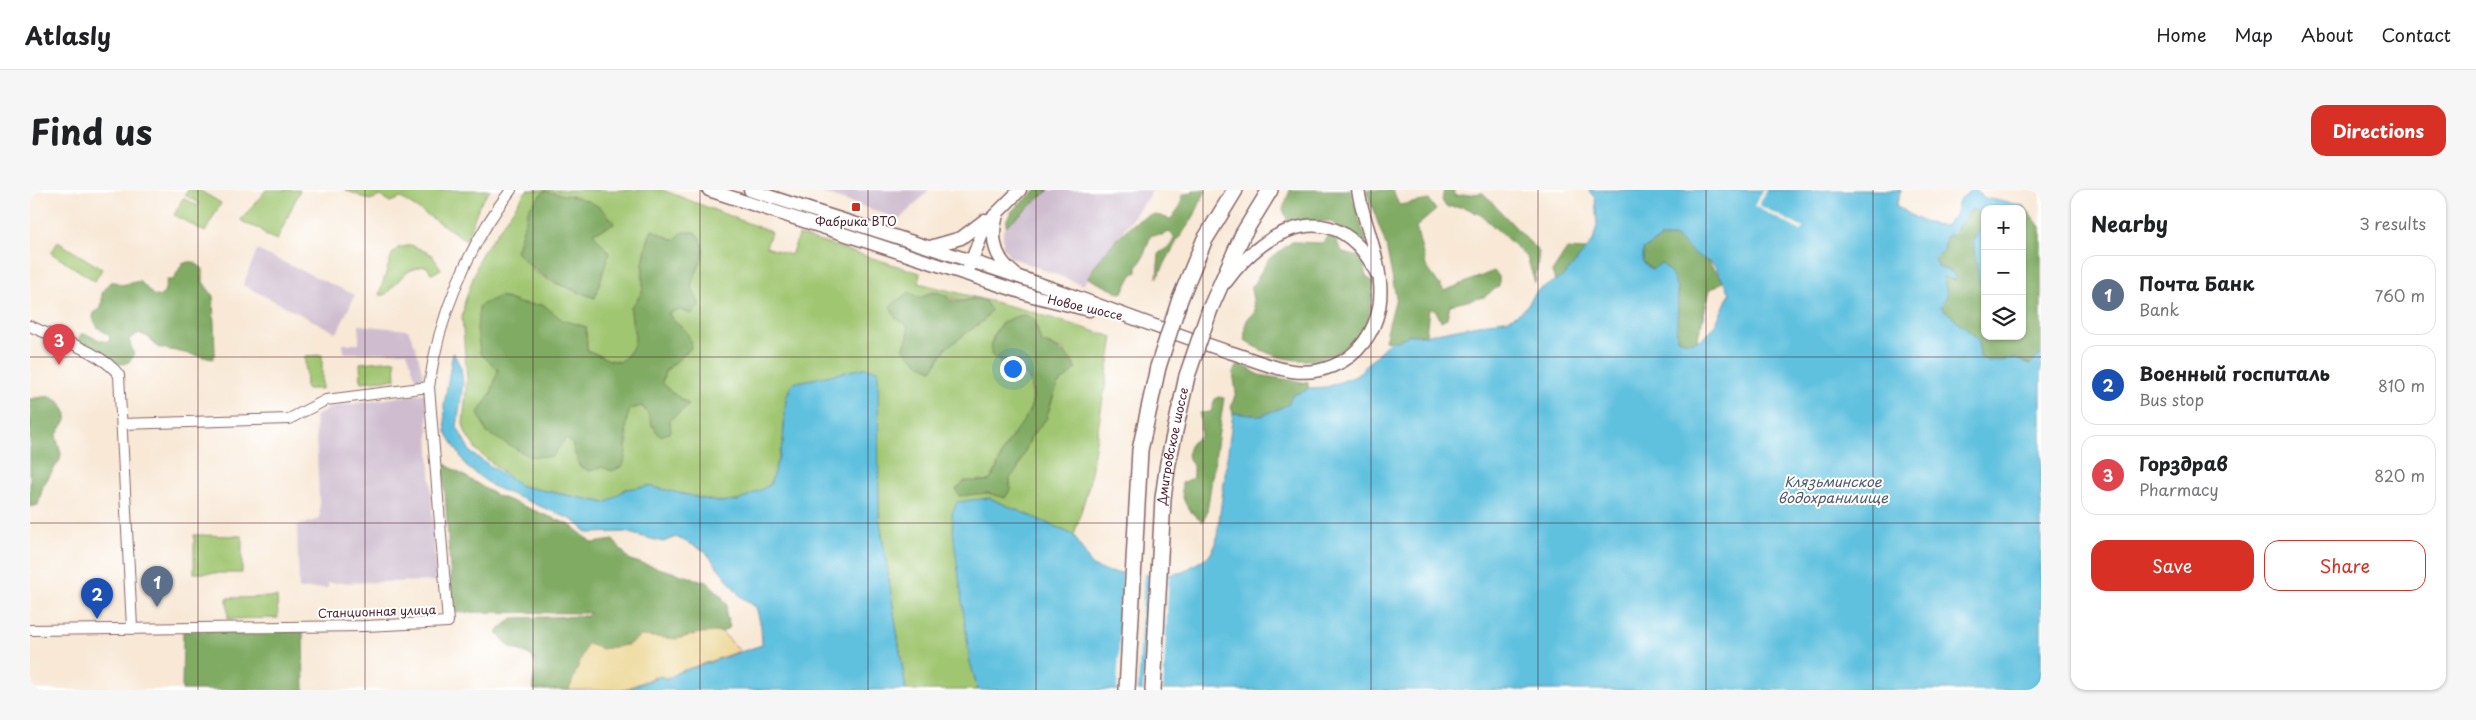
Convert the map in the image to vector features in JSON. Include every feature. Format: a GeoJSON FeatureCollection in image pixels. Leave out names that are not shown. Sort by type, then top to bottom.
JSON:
{"type":"FeatureCollection","features":[{"type":"Feature","properties":{"kind":"highway"},"geometry":{"type":"LineString","coordinates":[[1127,690],[1140,450],[1158,367],[1180,299],[1204,241],[1235,190]]}},
{"type":"Feature","properties":{"kind":"highway","name":"Дмитровское шоссе"},"geometry":{"type":"LineString","coordinates":[[1153,690],[1162,528],[1168,463],[1187,376],[1211,306],[1243,234],[1270,190]]}},
{"type":"Feature","properties":{"kind":"main road","name":"Новое шоссе"},"geometry":{"type":"LineString","coordinates":[[709,190],[1033,296],[1133,320]]}},
{"type":"Feature","properties":{"kind":"main road","name":"Новое шоссе"},"geometry":{"type":"LineString","coordinates":[[750,190],[1024,279],[1133,320]]}},
{"type":"Feature","properties":{"kind":"main road"},"geometry":{"type":"LineString","coordinates":[[925,247],[939,246],[961,238],[1020,190]]}},
{"type":"Feature","properties":{"kind":"main road"},"geometry":{"type":"LineString","coordinates":[[1133,320],[1291,371],[1308,372],[1325,369],[1341,362],[1364,342],[1375,323],[1382,299],[1382,284],[1377,259],[1358,190]]}},
{"type":"Feature","properties":{"kind":"main road"},"geometry":{"type":"LineString","coordinates":[[966,275],[982,229],[1000,208]]}},
{"type":"Feature","properties":{"kind":"main road"},"geometry":{"type":"LineString","coordinates":[[1000,208],[993,231],[996,252],[1004,265],[1024,279]]}},
{"type":"Feature","properties":{"kind":"main road"},"geometry":{"type":"LineString","coordinates":[[1211,306],[1249,254],[1282,231],[1311,224],[1330,228],[1349,238],[1364,254],[1382,284]]}},
{"type":"Feature","properties":{"kind":"street","name":"Станционная улица"},"geometry":{"type":"LineString","coordinates":[[30,630],[132,627],[365,626],[448,622],[429,387],[438,340],[448,308],[485,228],[511,190]]}},
{"type":"Feature","properties":{"kind":"street"},"geometry":{"type":"LineString","coordinates":[[30,326],[94,354],[112,366],[120,379],[132,627]]}},
{"type":"Feature","properties":{"kind":"street"},"geometry":{"type":"LineString","coordinates":[[122,424],[289,419],[326,400],[429,387]]}},
{"type":"Feature","properties":{"kind":"shaded area"},"geometry":{"type":"Polygon","coordinates":[[[813,190],[929,190],[900,219],[813,190]]]}},
{"type":"Feature","properties":{"kind":"shaded area"},"geometry":{"type":"Polygon","coordinates":[[[1047,190],[1153,190],[1083,285],[1010,257],[1003,247],[1003,231],[1006,226],[1047,190]]]}},
{"type":"Feature","properties":{"kind":"shaded area"},"geometry":{"type":"Polygon","coordinates":[[[257,250],[355,295],[337,333],[243,285],[257,250]]]}},
{"type":"Feature","properties":{"kind":"shaded area"},"geometry":{"type":"Polygon","coordinates":[[[359,325],[408,330],[415,345],[425,381],[417,382],[407,352],[344,353],[343,344],[359,344],[359,325]]]}},
{"type":"Feature","properties":{"kind":"shaded area"},"geometry":{"type":"Polygon","coordinates":[[[426,393],[436,581],[328,583],[328,588],[299,589],[297,526],[320,519],[315,416],[333,407],[426,393]]]}},
{"type":"Feature","properties":{"kind":"green space"},"geometry":{"type":"Polygon","coordinates":[[[188,190],[199,190],[221,203],[205,232],[174,215],[183,198],[198,206],[199,203],[185,195],[188,190]]]}},
{"type":"Feature","properties":{"kind":"green space"},"geometry":{"type":"Polygon","coordinates":[[[266,190],[300,190],[277,240],[265,235],[261,229],[246,224],[241,220],[266,190]]]}},
{"type":"Feature","properties":{"kind":"green space"},"geometry":{"type":"Polygon","coordinates":[[[345,190],[490,190],[479,206],[466,240],[401,198],[390,202],[380,196],[370,200],[345,190]]]}},
{"type":"Feature","properties":{"kind":"green space"},"geometry":{"type":"Polygon","coordinates":[[[527,190],[663,190],[771,232],[766,247],[791,255],[799,235],[920,273],[919,283],[1029,311],[1113,337],[1089,485],[1074,535],[989,498],[970,662],[978,690],[906,690],[879,516],[877,370],[786,398],[783,443],[770,485],[738,501],[717,502],[649,486],[626,489],[606,503],[521,486],[478,452],[466,434],[463,424],[467,379],[462,317],[465,301],[481,255],[527,190]],[[610,217],[532,270],[552,282],[595,298],[593,233],[614,224],[610,217]],[[652,230],[646,247],[642,291],[631,307],[634,342],[628,355],[620,362],[609,360],[587,350],[586,327],[562,320],[544,305],[522,304],[500,296],[480,353],[499,370],[491,393],[478,413],[566,438],[572,443],[579,466],[590,471],[602,467],[612,471],[628,443],[625,421],[630,409],[641,406],[650,415],[652,427],[670,420],[689,404],[669,391],[662,383],[665,372],[691,348],[668,312],[680,310],[704,252],[683,232],[674,240],[652,230]],[[930,292],[920,300],[915,309],[909,322],[908,330],[912,343],[932,370],[946,348],[984,320],[973,298],[956,300],[942,294],[930,292]],[[1034,319],[1002,323],[995,332],[991,343],[1000,363],[1017,371],[1024,377],[1032,391],[1031,408],[1008,442],[992,477],[989,481],[977,480],[988,493],[1005,498],[1010,490],[1010,478],[1017,470],[1031,437],[1046,419],[1057,385],[1076,369],[1063,350],[1041,342],[1034,319]]]}},
{"type":"Feature","properties":{"kind":"green space"},"geometry":{"type":"Polygon","coordinates":[[[1037,190],[1049,190],[1006,226],[1009,215],[1013,210],[1037,190]]]}},
{"type":"Feature","properties":{"kind":"green space"},"geometry":{"type":"Polygon","coordinates":[[[1193,190],[1206,190],[1193,218],[1177,241],[1157,278],[1159,253],[1170,246],[1175,237],[1169,232],[1163,235],[1151,235],[1142,260],[1137,266],[1137,272],[1132,275],[1123,292],[1119,293],[1088,278],[1098,261],[1124,232],[1143,218],[1151,215],[1171,219],[1181,205],[1182,195],[1193,192],[1193,190]]]}},
{"type":"Feature","properties":{"kind":"green space"},"geometry":{"type":"Polygon","coordinates":[[[1290,190],[1350,190],[1367,244],[1329,221],[1288,222],[1283,209],[1290,190]]]}},
{"type":"Feature","properties":{"kind":"green space"},"geometry":{"type":"Polygon","coordinates":[[[1366,190],[1393,190],[1399,205],[1429,200],[1436,210],[1416,227],[1426,266],[1444,291],[1494,271],[1499,276],[1499,286],[1484,297],[1450,305],[1447,318],[1441,321],[1435,309],[1429,309],[1426,335],[1409,335],[1395,342],[1385,340],[1396,297],[1386,245],[1366,190]]]}},
{"type":"Feature","properties":{"kind":"green space"},"geometry":{"type":"Polygon","coordinates":[[[1444,190],[1454,190],[1454,196],[1483,193],[1539,252],[1535,283],[1527,257],[1481,215],[1464,207],[1446,207],[1442,200],[1444,190]]]}},
{"type":"Feature","properties":{"kind":"green space"},"geometry":{"type":"Polygon","coordinates":[[[544,191],[593,203],[608,215],[614,224],[593,233],[609,253],[595,298],[553,281],[535,269],[516,252],[529,208],[544,191]]]}},
{"type":"Feature","properties":{"kind":"green space"},"geometry":{"type":"Polygon","coordinates":[[[1972,209],[1977,211],[1981,218],[1979,280],[1981,285],[1981,340],[2026,340],[2026,209],[2041,228],[2041,354],[2030,364],[2016,359],[1987,362],[1980,357],[1978,339],[1941,307],[1942,276],[1956,279],[1953,273],[1938,267],[1935,257],[1944,250],[1946,237],[1955,233],[1961,219],[1972,209]]]}},
{"type":"Feature","properties":{"kind":"green space"},"geometry":{"type":"Polygon","coordinates":[[[652,230],[674,240],[683,232],[695,232],[703,245],[700,264],[691,285],[700,306],[691,314],[680,310],[668,313],[686,331],[691,348],[665,371],[662,382],[670,391],[689,405],[670,420],[671,432],[660,436],[642,406],[630,409],[623,466],[612,471],[602,467],[590,471],[579,466],[572,443],[566,438],[552,457],[529,456],[487,433],[478,413],[491,393],[498,370],[480,353],[477,329],[479,306],[500,296],[522,304],[544,305],[562,320],[586,327],[587,350],[609,360],[620,362],[628,355],[634,342],[631,307],[642,291],[643,264],[647,242],[652,230]]]}},
{"type":"Feature","properties":{"kind":"green space"},"geometry":{"type":"Polygon","coordinates":[[[1327,237],[1334,237],[1343,253],[1363,258],[1366,277],[1374,282],[1370,312],[1364,329],[1342,349],[1329,356],[1315,359],[1300,360],[1286,358],[1258,348],[1245,340],[1246,324],[1255,312],[1251,288],[1269,259],[1292,242],[1322,243],[1327,237]]]}},
{"type":"Feature","properties":{"kind":"green space"},"geometry":{"type":"Polygon","coordinates":[[[1662,237],[1676,237],[1707,261],[1724,281],[1710,290],[1697,341],[1689,343],[1677,339],[1678,288],[1643,262],[1643,250],[1662,237]]]}},
{"type":"Feature","properties":{"kind":"green space"},"geometry":{"type":"Polygon","coordinates":[[[58,242],[102,269],[95,281],[51,253],[58,242]]]}},
{"type":"Feature","properties":{"kind":"green space"},"geometry":{"type":"Polygon","coordinates":[[[411,245],[431,254],[441,269],[432,274],[426,266],[418,267],[403,276],[385,295],[379,295],[392,254],[398,248],[411,245]]]}},
{"type":"Feature","properties":{"kind":"green space"},"geometry":{"type":"Polygon","coordinates":[[[1567,249],[1586,250],[1580,269],[1556,282],[1552,272],[1567,249]]]}},
{"type":"Feature","properties":{"kind":"green space"},"geometry":{"type":"Polygon","coordinates":[[[194,262],[203,269],[203,282],[213,296],[215,353],[213,359],[157,347],[150,338],[139,333],[129,339],[134,356],[130,361],[122,364],[95,350],[81,346],[78,340],[81,334],[89,335],[102,341],[110,341],[109,335],[98,328],[93,318],[94,312],[100,309],[102,292],[110,282],[116,282],[121,285],[140,281],[153,295],[159,297],[164,293],[167,280],[173,280],[182,264],[194,262]]]}},
{"type":"Feature","properties":{"kind":"green space"},"geometry":{"type":"Polygon","coordinates":[[[909,292],[920,298],[928,294],[939,293],[954,301],[984,300],[991,310],[984,320],[946,348],[932,370],[921,365],[903,349],[908,337],[907,325],[896,318],[890,306],[909,292]]]}},
{"type":"Feature","properties":{"kind":"green space"},"geometry":{"type":"Polygon","coordinates":[[[1024,315],[1034,319],[1041,342],[1066,355],[1076,369],[1057,385],[1046,419],[1031,437],[1017,470],[1010,478],[1010,490],[1005,498],[988,493],[959,496],[956,489],[965,481],[989,481],[1006,446],[1030,409],[1033,393],[1028,379],[1018,370],[991,355],[995,333],[1003,323],[1009,319],[1024,315]]]}},
{"type":"Feature","properties":{"kind":"green space"},"geometry":{"type":"Polygon","coordinates":[[[322,355],[322,389],[306,389],[305,356],[322,355]]]}},
{"type":"Feature","properties":{"kind":"green space"},"geometry":{"type":"Polygon","coordinates":[[[395,360],[396,379],[361,382],[360,363],[395,360]]]}},
{"type":"Feature","properties":{"kind":"green space"},"geometry":{"type":"Polygon","coordinates":[[[1240,363],[1259,375],[1308,383],[1308,388],[1290,404],[1262,416],[1233,413],[1231,407],[1236,392],[1233,372],[1240,363]]]}},
{"type":"Feature","properties":{"kind":"green space"},"geometry":{"type":"Polygon","coordinates":[[[50,396],[61,403],[67,414],[66,420],[56,436],[61,454],[60,460],[43,486],[38,505],[30,507],[30,399],[50,396]]]}},
{"type":"Feature","properties":{"kind":"green space"},"geometry":{"type":"Polygon","coordinates":[[[1218,397],[1224,398],[1207,512],[1203,522],[1186,506],[1182,495],[1182,483],[1193,478],[1193,466],[1187,455],[1191,443],[1201,436],[1200,413],[1211,412],[1215,399],[1218,397]]]}},
{"type":"Feature","properties":{"kind":"green space"},"geometry":{"type":"Polygon","coordinates":[[[443,463],[496,495],[570,525],[593,543],[613,540],[630,560],[707,582],[720,594],[727,605],[726,615],[730,627],[722,632],[701,633],[677,639],[641,636],[628,645],[602,649],[587,645],[569,690],[534,690],[533,683],[536,667],[533,659],[528,654],[510,647],[497,632],[512,618],[588,616],[590,613],[453,612],[443,463]]]}},
{"type":"Feature","properties":{"kind":"green space"},"geometry":{"type":"Polygon","coordinates":[[[194,535],[242,536],[242,573],[194,573],[194,535]]]}},
{"type":"Feature","properties":{"kind":"green space"},"geometry":{"type":"Polygon","coordinates":[[[277,597],[278,618],[228,619],[227,598],[277,597]]]}},
{"type":"Feature","properties":{"kind":"green space"},"geometry":{"type":"Polygon","coordinates":[[[183,631],[303,631],[304,690],[182,690],[183,631]]]}},
{"type":"Feature","properties":{"kind":"sand"},"geometry":{"type":"Polygon","coordinates":[[[722,632],[740,651],[679,672],[673,677],[667,679],[654,677],[624,690],[569,690],[587,644],[602,649],[628,645],[641,636],[677,639],[701,633],[722,632]]]}},
{"type":"Feature","properties":{"kind":"water","name":"Клязьминское водохранилище"},"geometry":{"type":"Polygon","coordinates":[[[1588,190],[1901,190],[1896,206],[1923,222],[1945,226],[1955,215],[1959,200],[1971,190],[1975,190],[1985,198],[2019,205],[1981,205],[1981,218],[1977,211],[1972,209],[1954,232],[1946,237],[1944,250],[1935,257],[1938,267],[1953,273],[1956,280],[1943,277],[1947,295],[1941,307],[1978,339],[1980,357],[1988,362],[2016,359],[2030,364],[2041,354],[2041,690],[978,690],[970,662],[954,540],[952,513],[957,502],[989,498],[1074,535],[1092,566],[1108,572],[1163,576],[1183,572],[1210,555],[1216,544],[1233,413],[1262,416],[1289,404],[1292,395],[1305,391],[1308,388],[1327,387],[1356,376],[1391,340],[1396,342],[1409,335],[1426,335],[1509,319],[1523,311],[1537,291],[1564,276],[1593,241],[1597,225],[1595,198],[1588,190]],[[1662,237],[1643,250],[1643,262],[1652,270],[1661,263],[1674,280],[1678,298],[1677,339],[1689,341],[1698,340],[1711,330],[1730,293],[1714,265],[1695,254],[1676,237],[1662,237]]]}},
{"type":"Feature","properties":{"kind":"water","name":"Клязьминское водохранилище"},"geometry":{"type":"Polygon","coordinates":[[[1981,228],[1981,285],[1979,280],[1973,241],[1981,228]]]}},
{"type":"Feature","properties":{"kind":"water"},"geometry":{"type":"Polygon","coordinates":[[[453,352],[461,368],[463,382],[457,427],[471,453],[521,486],[606,503],[626,489],[649,486],[717,502],[738,501],[770,485],[783,443],[786,398],[793,383],[864,368],[878,370],[879,516],[906,690],[624,690],[661,676],[667,679],[679,672],[762,645],[761,626],[756,607],[741,597],[705,551],[676,537],[663,542],[625,532],[588,533],[573,520],[494,487],[467,467],[446,432],[444,405],[453,352]]]}},
{"type":"Feature","properties":{"kind":"pier"},"geometry":{"type":"Polygon","coordinates":[[[1763,190],[1766,190],[1759,205],[1803,228],[1801,231],[1754,206],[1763,190]]]}},
{"type":"Feature","properties":{"kind":"pier"},"geometry":{"type":"Polygon","coordinates":[[[1123,570],[1144,572],[1138,690],[1117,690],[1123,570]]]}},
{"type":"Feature","properties":{"kind":"pier"},"geometry":{"type":"Polygon","coordinates":[[[1150,572],[1169,572],[1163,690],[1143,690],[1150,572]]]}},
{"type":"Feature","properties":{"kind":"place","name":"Фабрика ВТО"},"geometry":{"type":"Point","coordinates":[856,207]}},
{"type":"Feature","properties":{"kind":"place","name":"Горздрав"},"geometry":{"type":"Point","coordinates":[59,365]}},
{"type":"Feature","properties":{"kind":"place","name":"Почта Банк"},"geometry":{"type":"Point","coordinates":[157,607]}},
{"type":"Feature","properties":{"kind":"place","name":"Военный госпиталь"},"geometry":{"type":"Point","coordinates":[97,619]}}]}
